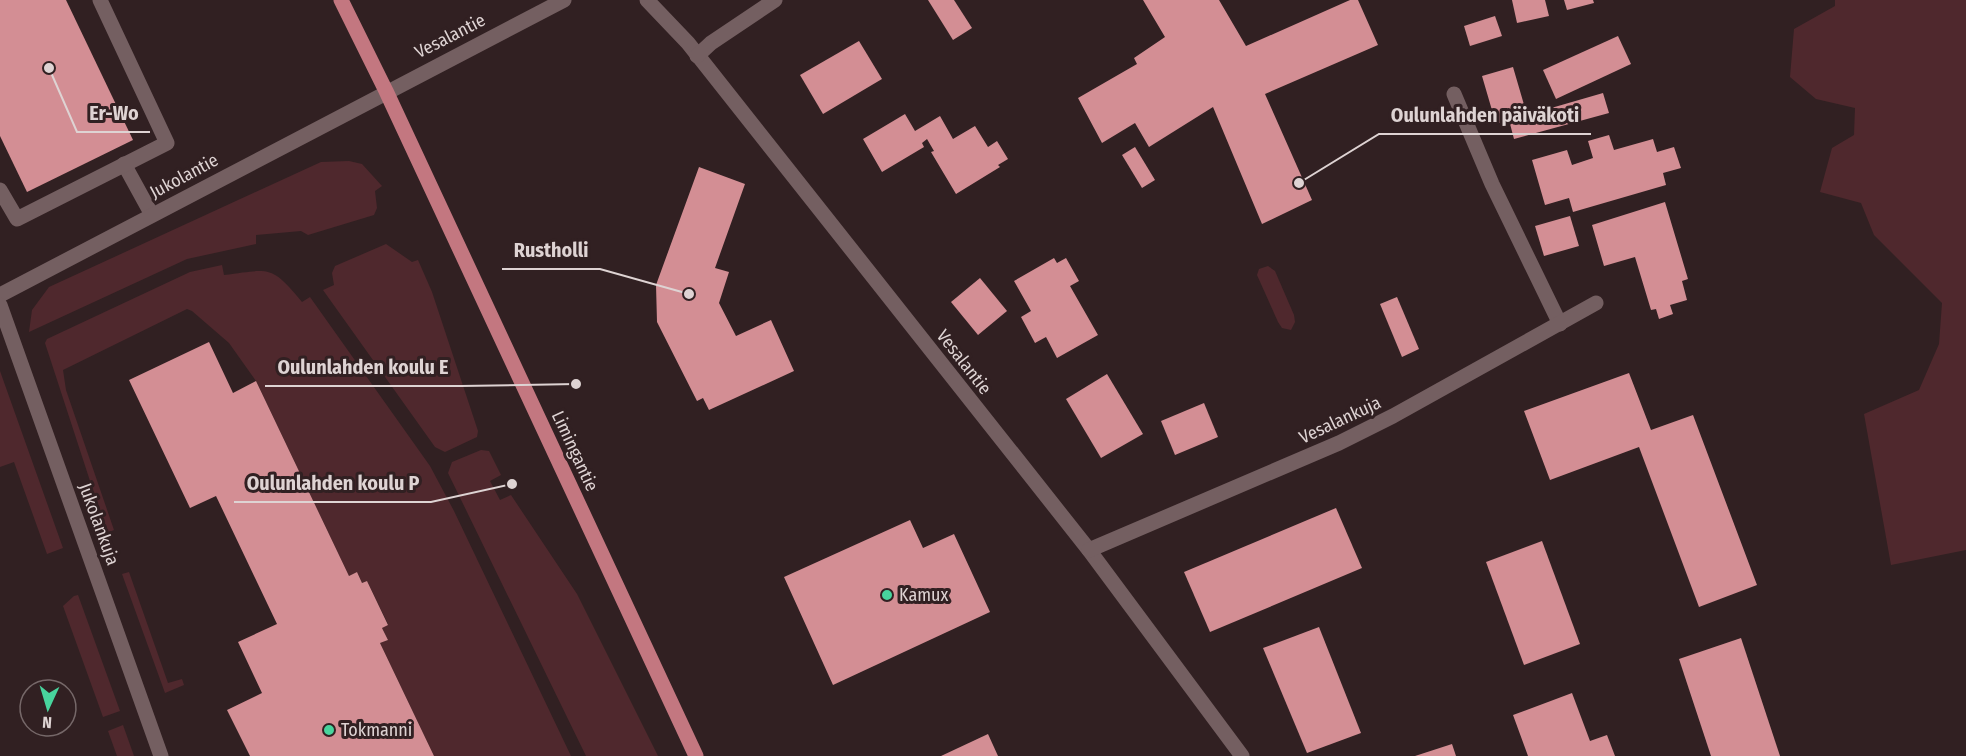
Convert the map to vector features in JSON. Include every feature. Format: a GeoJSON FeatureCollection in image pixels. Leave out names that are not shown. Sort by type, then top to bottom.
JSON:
{"type":"FeatureCollection","features":[{"type":"Feature","properties":{"kind":"main road","name":"Limingantie"},"geometry":{"type":"LineString","coordinates":[[341,0],[386,91],[696,756]]}},
{"type":"Feature","properties":{"kind":"street"},"geometry":{"type":"LineString","coordinates":[[0,190],[17,219],[167,143],[100,0]]}},
{"type":"Feature","properties":{"kind":"street","name":"Vesalantie"},"geometry":{"type":"LineString","coordinates":[[386,91],[564,0]]}},
{"type":"Feature","properties":{"kind":"street","name":"Vesalantie"},"geometry":{"type":"LineString","coordinates":[[647,0],[697,56],[1089,550],[1242,756]]}},
{"type":"Feature","properties":{"kind":"street"},"geometry":{"type":"LineString","coordinates":[[697,56],[711,43],[775,0]]}},
{"type":"Feature","properties":{"kind":"street","name":"Jukolantie"},"geometry":{"type":"LineString","coordinates":[[0,295],[386,91]]}},
{"type":"Feature","properties":{"kind":"street"},"geometry":{"type":"LineString","coordinates":[[1454,94],[1492,184],[1560,324]]}},
{"type":"Feature","properties":{"kind":"street"},"geometry":{"type":"LineString","coordinates":[[124,164],[152,214]]}},
{"type":"Feature","properties":{"kind":"street","name":"Vesalankuja"},"geometry":{"type":"LineString","coordinates":[[1089,550],[1339,443],[1394,417],[1596,303]]}},
{"type":"Feature","properties":{"kind":"street","name":"Jukolankuja"},"geometry":{"type":"LineString","coordinates":[[0,305],[161,756]]}},
{"type":"Feature","properties":{"kind":"shaded area"},"geometry":{"type":"Polygon","coordinates":[[[1835,0],[1966,0],[1966,550],[1891,565],[1864,414],[1919,390],[1939,344],[1942,303],[1874,235],[1861,203],[1820,192],[1832,148],[1854,135],[1855,108],[1816,99],[1790,77],[1794,29],[1835,6],[1835,0]]]}},
{"type":"Feature","properties":{"kind":"shaded area"},"geometry":{"type":"Polygon","coordinates":[[[349,161],[362,164],[382,186],[375,191],[377,208],[374,215],[308,235],[301,231],[256,235],[256,244],[187,259],[29,332],[32,310],[49,287],[321,162],[349,161]]]}},
{"type":"Feature","properties":{"kind":"shaded area"},"geometry":{"type":"Polygon","coordinates":[[[386,244],[412,262],[418,260],[432,292],[478,431],[477,437],[445,452],[435,447],[323,290],[334,285],[332,273],[335,266],[386,244]]]}},
{"type":"Feature","properties":{"kind":"shaded area"},"geometry":{"type":"Polygon","coordinates":[[[222,265],[224,275],[252,271],[269,272],[283,281],[302,302],[310,297],[430,466],[454,511],[571,756],[434,756],[380,643],[388,640],[382,628],[388,624],[367,581],[362,583],[357,572],[349,576],[256,381],[229,343],[187,309],[63,370],[66,390],[114,530],[107,533],[45,343],[47,339],[190,272],[222,265]]]}},
{"type":"Feature","properties":{"kind":"shaded area"},"geometry":{"type":"Polygon","coordinates":[[[1268,266],[1275,271],[1294,315],[1295,322],[1291,330],[1282,328],[1278,322],[1257,275],[1259,269],[1268,266]]]}},
{"type":"Feature","properties":{"kind":"shaded area"},"geometry":{"type":"Polygon","coordinates":[[[0,371],[63,548],[47,554],[14,462],[0,467],[0,371]]]}},
{"type":"Feature","properties":{"kind":"shaded area"},"geometry":{"type":"Polygon","coordinates":[[[481,450],[489,451],[501,475],[490,481],[500,500],[511,495],[577,594],[658,756],[586,756],[448,473],[452,462],[481,450]]]}},
{"type":"Feature","properties":{"kind":"shaded area"},"geometry":{"type":"Polygon","coordinates":[[[129,572],[168,683],[182,679],[184,685],[165,693],[122,574],[129,572]]]}},
{"type":"Feature","properties":{"kind":"shaded area"},"geometry":{"type":"Polygon","coordinates":[[[78,595],[120,711],[103,717],[63,606],[78,595]]]}},
{"type":"Feature","properties":{"kind":"shaded area"},"geometry":{"type":"Polygon","coordinates":[[[123,725],[134,756],[117,756],[108,731],[123,725]]]}},
{"type":"Feature","properties":{"kind":"building"},"geometry":{"type":"Polygon","coordinates":[[[0,0],[66,0],[133,140],[27,192],[0,136],[0,0]]]}},
{"type":"Feature","properties":{"kind":"building"},"geometry":{"type":"Polygon","coordinates":[[[928,0],[954,0],[972,28],[953,40],[928,0]]]}},
{"type":"Feature","properties":{"kind":"building"},"geometry":{"type":"Polygon","coordinates":[[[1143,0],[1219,0],[1246,46],[1350,0],[1358,0],[1378,45],[1265,94],[1312,200],[1262,224],[1213,107],[1149,147],[1135,123],[1102,143],[1078,98],[1137,64],[1134,58],[1165,37],[1143,0]]]}},
{"type":"Feature","properties":{"kind":"building"},"geometry":{"type":"Polygon","coordinates":[[[1512,0],[1545,0],[1549,16],[1517,23],[1512,0]]]}},
{"type":"Feature","properties":{"kind":"building"},"geometry":{"type":"Polygon","coordinates":[[[1564,0],[1593,0],[1594,3],[1567,10],[1564,0]]]}},
{"type":"Feature","properties":{"kind":"building"},"geometry":{"type":"Polygon","coordinates":[[[1495,16],[1502,36],[1470,46],[1464,26],[1495,16]]]}},
{"type":"Feature","properties":{"kind":"building"},"geometry":{"type":"Polygon","coordinates":[[[1618,36],[1631,64],[1556,99],[1543,70],[1618,36]]]}},
{"type":"Feature","properties":{"kind":"building"},"geometry":{"type":"Polygon","coordinates":[[[859,41],[882,79],[823,114],[800,75],[859,41]]]}},
{"type":"Feature","properties":{"kind":"building"},"geometry":{"type":"Polygon","coordinates":[[[1513,67],[1527,115],[1603,93],[1609,113],[1514,139],[1509,120],[1496,124],[1482,76],[1513,67]]]}},
{"type":"Feature","properties":{"kind":"building"},"geometry":{"type":"Polygon","coordinates":[[[905,114],[915,131],[940,116],[953,139],[975,126],[988,147],[997,141],[1008,159],[998,165],[1000,167],[956,194],[931,152],[934,151],[927,139],[922,143],[924,147],[882,172],[863,139],[905,114]]]}},
{"type":"Feature","properties":{"kind":"building"},"geometry":{"type":"Polygon","coordinates":[[[1609,135],[1614,150],[1653,139],[1657,152],[1674,147],[1681,168],[1663,173],[1666,185],[1573,212],[1569,198],[1545,205],[1532,160],[1567,150],[1572,165],[1593,158],[1588,141],[1609,135]]]}},
{"type":"Feature","properties":{"kind":"building"},"geometry":{"type":"Polygon","coordinates":[[[1135,147],[1155,180],[1142,188],[1122,155],[1135,147]]]}},
{"type":"Feature","properties":{"kind":"building"},"geometry":{"type":"Polygon","coordinates":[[[699,167],[745,184],[715,268],[729,272],[719,303],[736,336],[771,320],[794,371],[709,410],[703,398],[697,401],[657,322],[656,285],[699,167]]]}},
{"type":"Feature","properties":{"kind":"building"},"geometry":{"type":"Polygon","coordinates":[[[1665,202],[1688,279],[1682,281],[1687,300],[1670,305],[1673,314],[1659,319],[1656,309],[1651,310],[1635,257],[1604,266],[1592,225],[1665,202]]]}},
{"type":"Feature","properties":{"kind":"building"},"geometry":{"type":"Polygon","coordinates":[[[1570,216],[1579,246],[1544,256],[1535,226],[1570,216]]]}},
{"type":"Feature","properties":{"kind":"building"},"geometry":{"type":"Polygon","coordinates":[[[1054,258],[1057,263],[1066,258],[1079,281],[1070,286],[1098,335],[1057,358],[1046,337],[1035,343],[1021,317],[1031,311],[1014,281],[1054,258]]]}},
{"type":"Feature","properties":{"kind":"building"},"geometry":{"type":"Polygon","coordinates":[[[980,278],[1007,311],[978,335],[951,302],[980,278]]]}},
{"type":"Feature","properties":{"kind":"building"},"geometry":{"type":"Polygon","coordinates":[[[1397,297],[1419,349],[1402,357],[1380,304],[1397,297]]]}},
{"type":"Feature","properties":{"kind":"building"},"geometry":{"type":"Polygon","coordinates":[[[209,342],[233,393],[256,381],[349,576],[357,572],[362,583],[367,581],[388,625],[382,628],[388,640],[380,643],[434,756],[250,756],[227,710],[262,693],[238,642],[277,624],[216,496],[190,508],[129,380],[209,342]]]}},
{"type":"Feature","properties":{"kind":"building"},"geometry":{"type":"Polygon","coordinates":[[[1629,373],[1651,430],[1693,415],[1757,585],[1699,607],[1639,447],[1550,480],[1524,411],[1629,373]]]}},
{"type":"Feature","properties":{"kind":"building"},"geometry":{"type":"Polygon","coordinates":[[[1107,374],[1143,434],[1101,458],[1066,399],[1107,374]]]}},
{"type":"Feature","properties":{"kind":"building"},"geometry":{"type":"Polygon","coordinates":[[[1204,403],[1218,437],[1175,455],[1161,421],[1204,403]]]}},
{"type":"Feature","properties":{"kind":"building"},"geometry":{"type":"Polygon","coordinates":[[[1336,508],[1362,568],[1210,632],[1184,572],[1336,508]]]}},
{"type":"Feature","properties":{"kind":"building","name":"Kamux"},"geometry":{"type":"Polygon","coordinates":[[[910,520],[923,548],[954,534],[990,612],[833,685],[784,577],[910,520]]]}},
{"type":"Feature","properties":{"kind":"building"},"geometry":{"type":"Polygon","coordinates":[[[1542,541],[1580,644],[1524,665],[1486,562],[1542,541]]]}},
{"type":"Feature","properties":{"kind":"building"},"geometry":{"type":"Polygon","coordinates":[[[1319,627],[1361,733],[1307,753],[1263,648],[1319,627]]]}},
{"type":"Feature","properties":{"kind":"building"},"geometry":{"type":"Polygon","coordinates":[[[1741,638],[1780,756],[1711,756],[1679,659],[1741,638]]]}},
{"type":"Feature","properties":{"kind":"building"},"geometry":{"type":"Polygon","coordinates":[[[1572,693],[1590,741],[1607,735],[1615,756],[1528,756],[1513,715],[1572,693]]]}},
{"type":"Feature","properties":{"kind":"building"},"geometry":{"type":"Polygon","coordinates":[[[988,734],[998,756],[941,756],[988,734]]]}},
{"type":"Feature","properties":{"kind":"building"},"geometry":{"type":"Polygon","coordinates":[[[1452,744],[1456,756],[1415,756],[1452,744]]]}},
{"type":"Feature","properties":{"kind":"place","name":"Er-Wo"},"geometry":{"type":"Point","coordinates":[49,68]}},
{"type":"Feature","properties":{"kind":"place","name":"Oulunlahden päiväkoti"},"geometry":{"type":"Point","coordinates":[1299,183]}},
{"type":"Feature","properties":{"kind":"place","name":"Rustholli"},"geometry":{"type":"Point","coordinates":[689,294]}},
{"type":"Feature","properties":{"kind":"place","name":"Oulunlahden koulu E"},"geometry":{"type":"Point","coordinates":[576,384]}},
{"type":"Feature","properties":{"kind":"place","name":"Oulunlahden koulu P"},"geometry":{"type":"Point","coordinates":[512,484]}},
{"type":"Feature","properties":{"kind":"place","name":"Kamux"},"geometry":{"type":"Point","coordinates":[887,595]}},
{"type":"Feature","properties":{"kind":"place","name":"Tokmanni"},"geometry":{"type":"Point","coordinates":[329,730]}}]}
